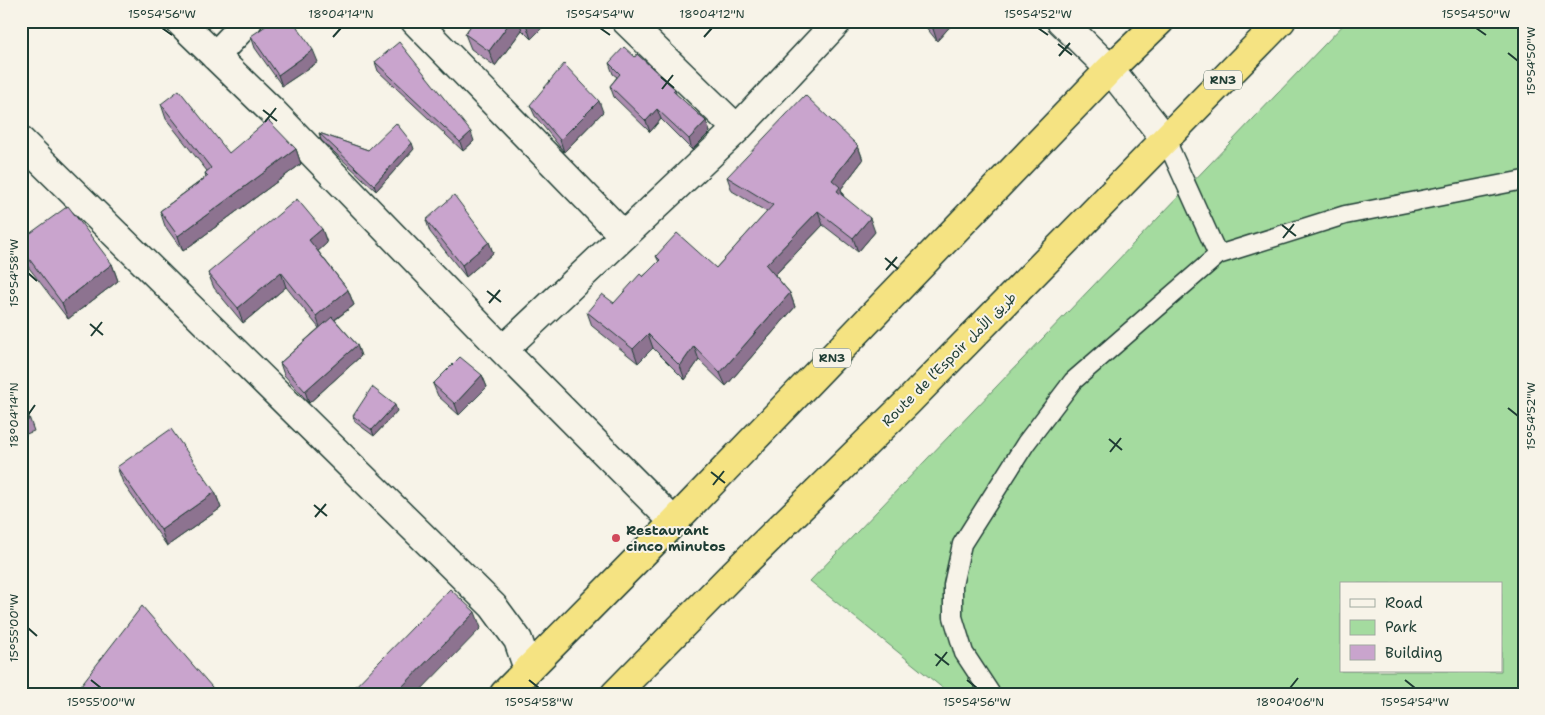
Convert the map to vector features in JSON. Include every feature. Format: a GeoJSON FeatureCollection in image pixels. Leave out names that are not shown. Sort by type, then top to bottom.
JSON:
{"type":"FeatureCollection","features":[{"type":"Feature","properties":{"kind":"highway","name":"RN3"},"geometry":{"type":"LineString","coordinates":[[504,694],[674,522],[1110,69],[1160,21]]}},
{"type":"Feature","properties":{"kind":"highway","name":"Route de l’Espoir طريق الأمل"},"geometry":{"type":"LineString","coordinates":[[615,694],[737,570],[907,403],[1281,21]]}},
{"type":"Feature","properties":{"kind":"street"},"geometry":{"type":"LineString","coordinates":[[179,21],[270,109],[503,350],[674,522]]}},
{"type":"Feature","properties":{"kind":"street"},"geometry":{"type":"LineString","coordinates":[[215,56],[248,21]]}},
{"type":"Feature","properties":{"kind":"street"},"geometry":{"type":"LineString","coordinates":[[415,21],[624,236]]}},
{"type":"Feature","properties":{"kind":"street"},"geometry":{"type":"LineString","coordinates":[[626,21],[737,129]]}},
{"type":"Feature","properties":{"kind":"street"},"geometry":{"type":"LineString","coordinates":[[1061,21],[1110,69],[1166,140]]}},
{"type":"Feature","properties":{"kind":"street"},"geometry":{"type":"LineString","coordinates":[[503,350],[737,129],[833,23]]}},
{"type":"Feature","properties":{"kind":"street"},"geometry":{"type":"LineString","coordinates":[[21,141],[493,606],[518,640],[528,669]]}},
{"type":"Feature","properties":{"kind":"lane"},"geometry":{"type":"LineString","coordinates":[[1166,140],[1218,255]]}},
{"type":"Feature","properties":{"kind":"lane"},"geometry":{"type":"LineString","coordinates":[[991,694],[964,653],[953,617],[952,585],[962,544],[1026,443],[1073,382],[1218,255],[1345,215],[1524,180]]}},
{"type":"Feature","properties":{"kind":"green space"},"geometry":{"type":"Polygon","coordinates":[[[1347,21],[1524,21],[1524,694],[950,694],[810,581],[1347,21]]]}},
{"type":"Feature","properties":{"kind":"building"},"geometry":{"type":"Polygon","coordinates":[[[273,21],[293,21],[313,50],[278,75],[251,36],[273,21]]]}},
{"type":"Feature","properties":{"kind":"building"},"geometry":{"type":"Polygon","coordinates":[[[474,21],[511,21],[489,51],[465,34],[474,21]]]}},
{"type":"Feature","properties":{"kind":"building"},"geometry":{"type":"Polygon","coordinates":[[[926,21],[940,21],[933,29],[926,21]]]}},
{"type":"Feature","properties":{"kind":"building"},"geometry":{"type":"Polygon","coordinates":[[[399,42],[471,132],[460,142],[375,62],[399,42]]]}},
{"type":"Feature","properties":{"kind":"building"},"geometry":{"type":"Polygon","coordinates":[[[624,47],[635,57],[637,54],[706,121],[689,139],[657,109],[646,121],[610,86],[620,74],[609,63],[624,47]]]}},
{"type":"Feature","properties":{"kind":"building"},"geometry":{"type":"Polygon","coordinates":[[[564,64],[599,101],[560,140],[530,105],[564,64]]]}},
{"type":"Feature","properties":{"kind":"building"},"geometry":{"type":"Polygon","coordinates":[[[179,90],[229,153],[268,120],[296,149],[178,236],[160,211],[208,176],[205,173],[211,168],[161,104],[179,90]]]}},
{"type":"Feature","properties":{"kind":"building"},"geometry":{"type":"Polygon","coordinates":[[[805,95],[858,146],[832,180],[840,187],[837,191],[870,218],[853,238],[818,211],[766,265],[790,293],[720,373],[694,346],[680,366],[648,334],[633,349],[587,312],[602,294],[614,303],[640,274],[643,277],[660,260],[656,256],[677,233],[716,268],[773,205],[727,177],[805,95]]]}},
{"type":"Feature","properties":{"kind":"building"},"geometry":{"type":"Polygon","coordinates":[[[396,123],[412,143],[374,185],[319,133],[368,150],[396,123]]]}},
{"type":"Feature","properties":{"kind":"building"},"geometry":{"type":"Polygon","coordinates":[[[454,195],[489,242],[462,265],[426,220],[454,195]]]}},
{"type":"Feature","properties":{"kind":"building"},"geometry":{"type":"Polygon","coordinates":[[[297,199],[322,229],[309,240],[348,290],[316,316],[281,272],[238,308],[208,273],[297,199]]]}},
{"type":"Feature","properties":{"kind":"building"},"geometry":{"type":"Polygon","coordinates":[[[68,206],[112,264],[62,303],[21,248],[21,240],[68,206]]]}},
{"type":"Feature","properties":{"kind":"building"},"geometry":{"type":"Polygon","coordinates":[[[332,317],[357,345],[305,391],[280,363],[332,317]]]}},
{"type":"Feature","properties":{"kind":"building"},"geometry":{"type":"Polygon","coordinates":[[[460,357],[482,375],[455,404],[433,384],[460,357]]]}},
{"type":"Feature","properties":{"kind":"building"},"geometry":{"type":"Polygon","coordinates":[[[372,387],[395,405],[372,430],[353,416],[372,387]]]}},
{"type":"Feature","properties":{"kind":"building"},"geometry":{"type":"Polygon","coordinates":[[[21,395],[29,420],[21,423],[21,395]]]}},
{"type":"Feature","properties":{"kind":"building"},"geometry":{"type":"Polygon","coordinates":[[[171,429],[215,492],[161,530],[117,467],[171,429]]]}},
{"type":"Feature","properties":{"kind":"building"},"geometry":{"type":"Polygon","coordinates":[[[450,589],[475,612],[395,694],[348,694],[450,589]]]}},
{"type":"Feature","properties":{"kind":"building"},"geometry":{"type":"Polygon","coordinates":[[[142,606],[218,694],[74,694],[142,606]]]}},
{"type":"Feature","properties":{"kind":"place","name":"Restaurant cinco minutos"},"geometry":{"type":"Point","coordinates":[616,538]}}]}
